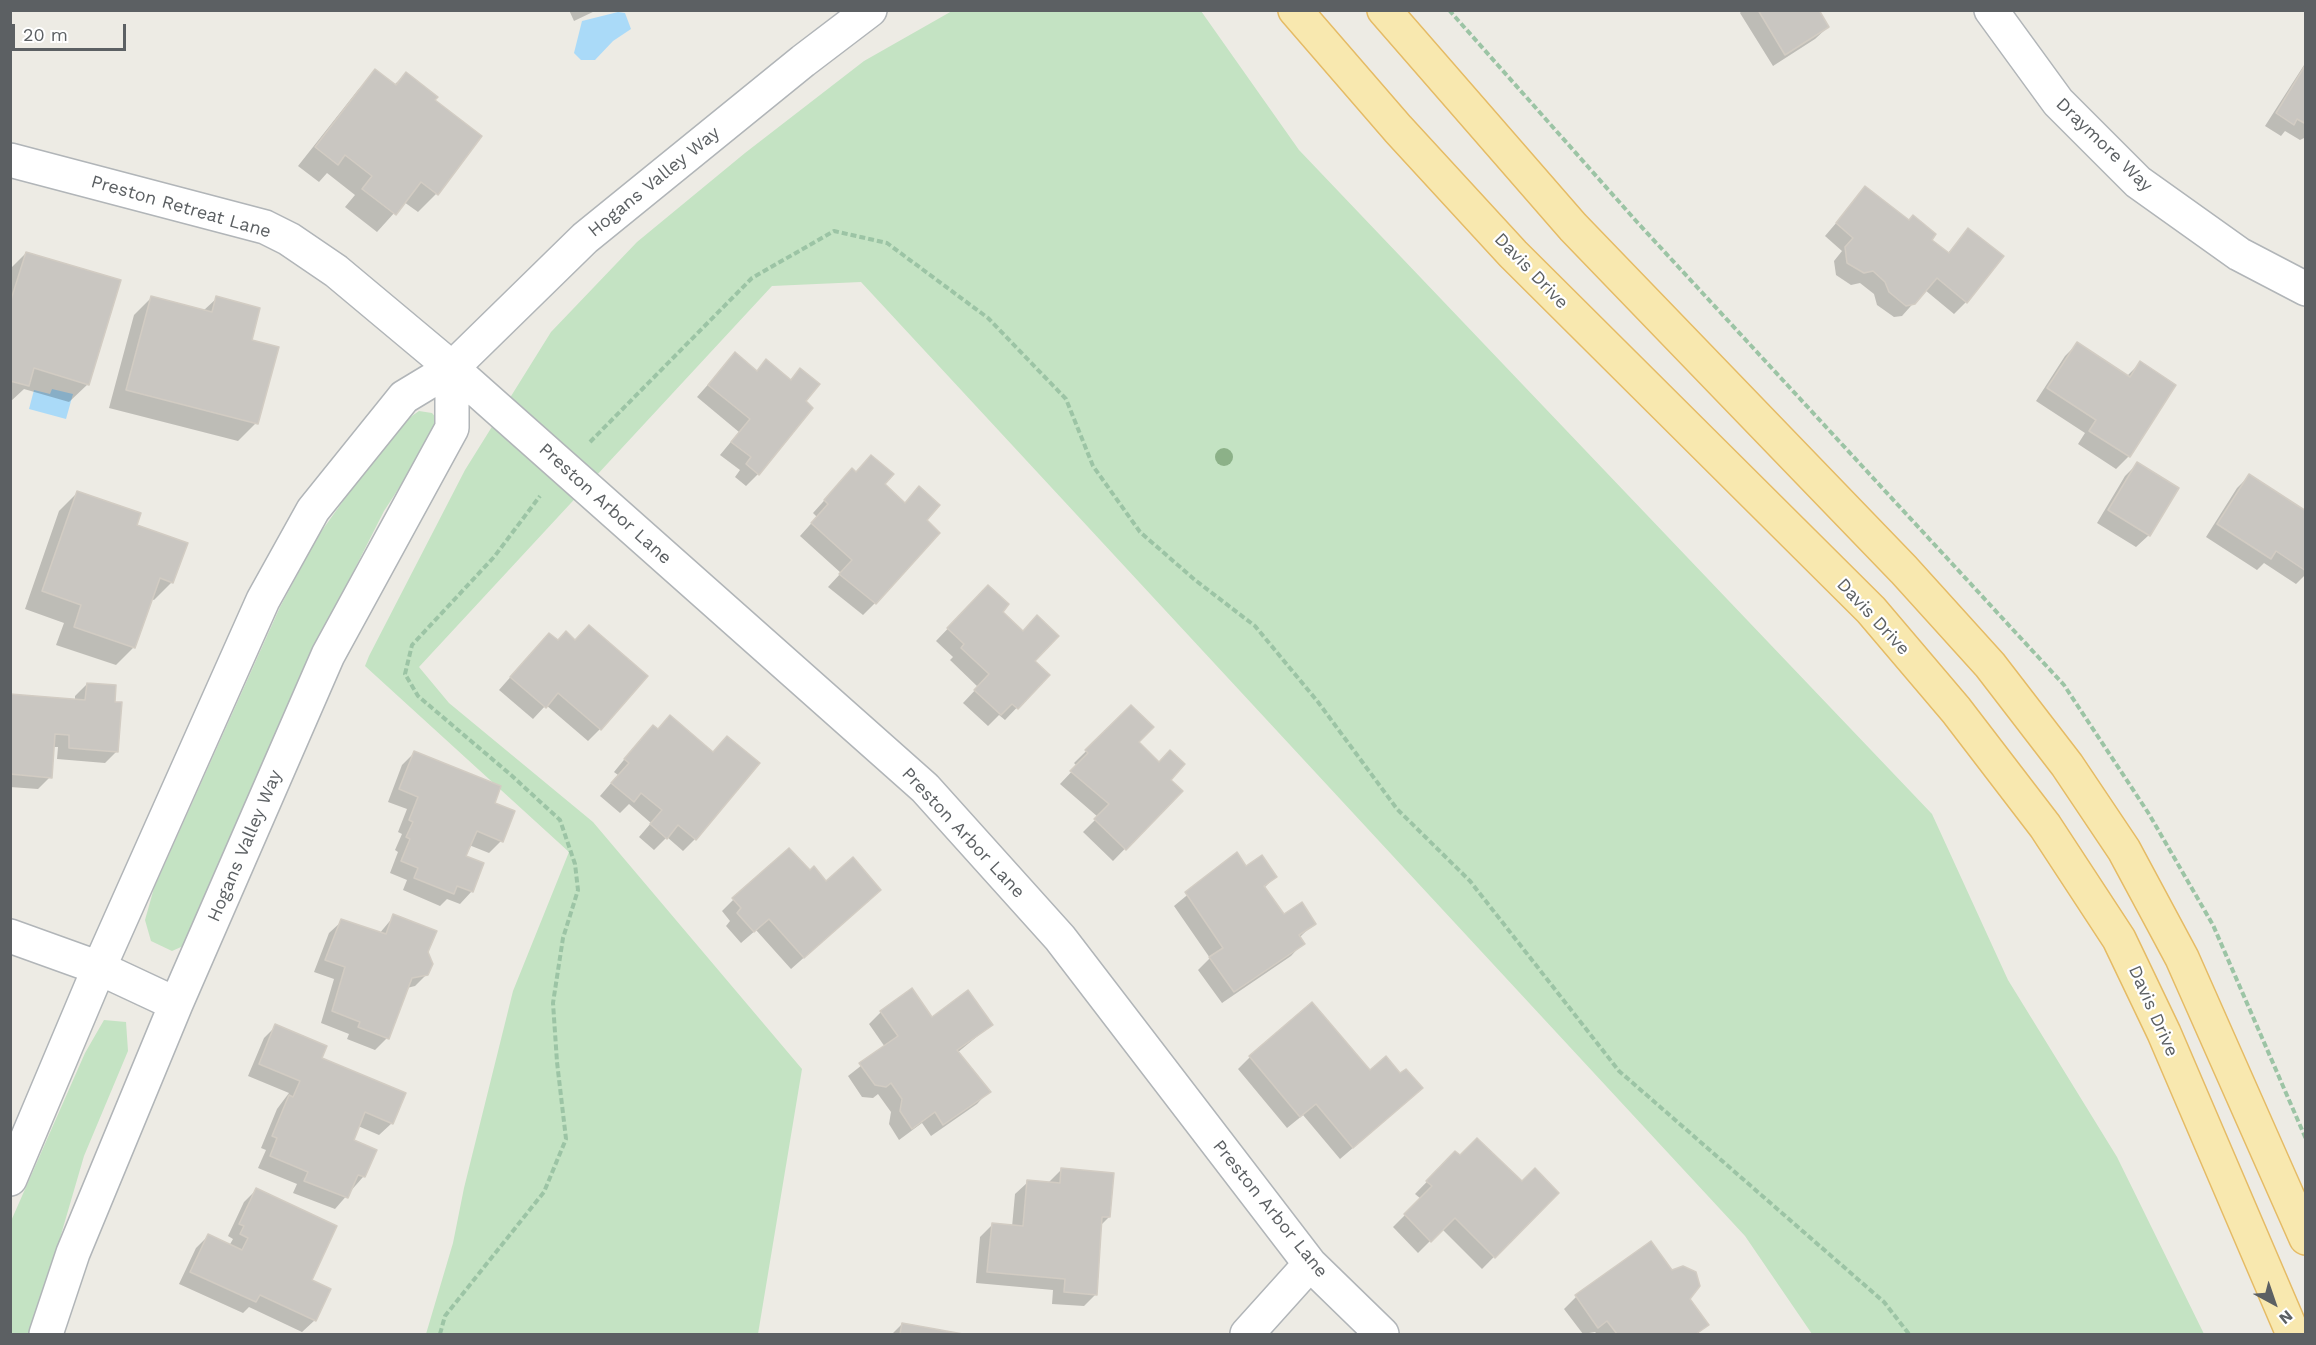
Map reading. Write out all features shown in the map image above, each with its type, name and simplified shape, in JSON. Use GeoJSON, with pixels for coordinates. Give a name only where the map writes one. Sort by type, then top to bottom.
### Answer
{"type":"FeatureCollection","features":[{"type":"Feature","properties":{"kind":"main road","name":"Davis Drive"},"geometry":{"type":"LineString","coordinates":[[1295,10],[1398,129],[1513,254],[1871,610],[1956,710],[2045,826],[2119,939],[2164,1033],[2293,1335]]}},
{"type":"Feature","properties":{"kind":"main road"},"geometry":{"type":"LineString","coordinates":[[1384,10],[1573,228],[1904,570],[1990,665],[2067,765],[2124,850],[2182,958],[2306,1238]]}},
{"type":"Feature","properties":{"kind":"street","name":"Hogans Valley Way"},"geometry":{"type":"LineString","coordinates":[[10,1179],[99,968],[263,600],[313,510],[404,398],[452,368],[585,238],[803,61],[870,10]]}},
{"type":"Feature","properties":{"kind":"street","name":"Draymore Way"},"geometry":{"type":"LineString","coordinates":[[1991,10],[2058,102],[2138,182],[2239,254],[2306,289]]}},
{"type":"Feature","properties":{"kind":"street","name":"Preston Retreat Lane"},"geometry":{"type":"LineString","coordinates":[[10,160],[265,227],[289,239],[336,271],[452,368]]}},
{"type":"Feature","properties":{"kind":"street","name":"Hogans Valley Way"},"geometry":{"type":"LineString","coordinates":[[46,1335],[73,1253],[176,1004],[328,655],[452,428],[452,368]]}},
{"type":"Feature","properties":{"kind":"street","name":"Preston Arbor Lane"},"geometry":{"type":"LineString","coordinates":[[452,368],[925,788],[1060,938],[1310,1264],[1382,1335]]}},
{"type":"Feature","properties":{"kind":"street"},"geometry":{"type":"LineString","coordinates":[[10,936],[99,968],[176,1004]]}},
{"type":"Feature","properties":{"kind":"street"},"geometry":{"type":"LineString","coordinates":[[1246,1335],[1310,1264]]}},
{"type":"Feature","properties":{"kind":"path"},"geometry":{"type":"LineString","coordinates":[[440,1335],[445,1316],[544,1192],[566,1139],[556,1062],[553,1003],[563,938],[578,890],[574,864],[560,820],[418,696],[405,674],[412,645],[494,557],[545,489],[752,278],[834,231],[887,243],[988,318],[1066,399],[1093,466],[1140,532],[1195,580],[1255,626],[1318,702],[1397,809],[1470,881],[1618,1071],[1884,1302],[1909,1335]]}},
{"type":"Feature","properties":{"kind":"green space"},"geometry":{"type":"Polygon","coordinates":[[[952,11],[1201,11],[1299,150],[1932,814],[2008,980],[2117,1157],[2204,1334],[1812,1334],[1745,1236],[861,282],[772,286],[419,667],[449,703],[593,822],[802,1069],[758,1334],[426,1334],[453,1243],[464,1188],[513,991],[569,852],[365,666],[465,470],[551,332],[637,242],[745,153],[864,61],[952,11]]]}},
{"type":"Feature","properties":{"kind":"green space"},"geometry":{"type":"Polygon","coordinates":[[[419,411],[432,413],[438,420],[431,439],[384,511],[342,594],[190,943],[172,951],[151,941],[145,920],[154,888],[280,607],[318,536],[396,427],[419,411]]]}},
{"type":"Feature","properties":{"kind":"green space"},"geometry":{"type":"Polygon","coordinates":[[[104,1020],[126,1022],[128,1051],[84,1156],[32,1334],[11,1334],[11,1221],[85,1053],[104,1020]]]}},
{"type":"Feature","properties":{"kind":"water"},"geometry":{"type":"Polygon","coordinates":[[[618,12],[625,13],[631,29],[613,41],[595,60],[581,60],[574,53],[582,21],[618,12]]]}},
{"type":"Feature","properties":{"kind":"water"},"geometry":{"type":"Polygon","coordinates":[[[52,389],[73,394],[66,419],[29,409],[34,390],[50,394],[52,389]]]}},
{"type":"Feature","properties":{"kind":"building"},"geometry":{"type":"Polygon","coordinates":[[[1758,10],[1819,10],[1829,27],[1785,55],[1758,10]]]}},
{"type":"Feature","properties":{"kind":"building"},"geometry":{"type":"Polygon","coordinates":[[[2306,64],[2306,124],[2297,119],[2294,125],[2276,113],[2306,64]]]}},
{"type":"Feature","properties":{"kind":"building"},"geometry":{"type":"Polygon","coordinates":[[[375,69],[396,85],[406,72],[438,97],[435,100],[482,136],[438,195],[421,182],[396,215],[362,189],[372,176],[345,155],[338,165],[315,147],[375,69]]]}},
{"type":"Feature","properties":{"kind":"building"},"geometry":{"type":"Polygon","coordinates":[[[1865,186],[1909,220],[1913,215],[1936,234],[1932,240],[1949,253],[1968,228],[2004,256],[1967,303],[1937,278],[1915,304],[1906,306],[1889,292],[1885,282],[1873,271],[1864,273],[1847,263],[1845,247],[1853,238],[1836,223],[1865,186]]]}},
{"type":"Feature","properties":{"kind":"building"},"geometry":{"type":"Polygon","coordinates":[[[26,252],[121,280],[89,385],[34,368],[29,386],[10,381],[10,303],[26,252]]]}},
{"type":"Feature","properties":{"kind":"building"},"geometry":{"type":"Polygon","coordinates":[[[151,296],[212,312],[216,296],[260,308],[252,340],[279,347],[258,424],[126,390],[151,296]]]}},
{"type":"Feature","properties":{"kind":"building"},"geometry":{"type":"Polygon","coordinates":[[[2077,342],[2130,377],[2140,361],[2176,385],[2130,457],[2089,431],[2096,420],[2047,388],[2077,342]]]}},
{"type":"Feature","properties":{"kind":"building"},"geometry":{"type":"Polygon","coordinates":[[[735,352],[757,371],[766,359],[791,380],[800,368],[820,384],[806,401],[813,408],[759,475],[746,464],[751,457],[731,442],[750,419],[708,385],[735,352]]]}},
{"type":"Feature","properties":{"kind":"building"},"geometry":{"type":"Polygon","coordinates":[[[871,455],[894,474],[885,484],[905,503],[919,486],[940,505],[927,520],[940,533],[876,604],[839,574],[852,560],[811,523],[828,504],[824,500],[852,468],[856,472],[871,455]]]}},
{"type":"Feature","properties":{"kind":"building"},"geometry":{"type":"Polygon","coordinates":[[[2137,462],[2179,488],[2150,536],[2108,510],[2137,462]]]}},
{"type":"Feature","properties":{"kind":"building"},"geometry":{"type":"Polygon","coordinates":[[[2249,474],[2306,511],[2306,571],[2276,551],[2271,559],[2217,524],[2249,474]]]}},
{"type":"Feature","properties":{"kind":"building"},"geometry":{"type":"Polygon","coordinates":[[[77,491],[141,513],[137,525],[188,543],[173,583],[160,578],[135,648],[74,627],[81,605],[42,591],[77,491]]]}},
{"type":"Feature","properties":{"kind":"building"},"geometry":{"type":"Polygon","coordinates":[[[988,585],[1009,604],[1003,612],[1023,631],[1037,615],[1059,636],[1035,661],[1050,675],[1018,709],[1012,704],[1001,715],[974,690],[989,674],[961,648],[964,644],[947,628],[988,585]]]}},
{"type":"Feature","properties":{"kind":"building"},"geometry":{"type":"Polygon","coordinates":[[[589,625],[648,676],[601,730],[558,693],[546,708],[510,677],[549,633],[558,640],[566,631],[575,640],[589,625]]]}},
{"type":"Feature","properties":{"kind":"building"},"geometry":{"type":"Polygon","coordinates":[[[87,683],[116,685],[115,702],[122,702],[118,752],[69,748],[69,735],[55,734],[52,778],[10,774],[10,694],[85,700],[87,683]]]}},
{"type":"Feature","properties":{"kind":"building"},"geometry":{"type":"Polygon","coordinates":[[[1131,705],[1154,727],[1139,742],[1159,762],[1170,750],[1185,764],[1171,780],[1183,791],[1126,850],[1094,819],[1109,804],[1070,771],[1088,753],[1085,750],[1131,705]]]}},
{"type":"Feature","properties":{"kind":"building"},"geometry":{"type":"Polygon","coordinates":[[[670,715],[713,752],[727,736],[760,763],[696,840],[678,825],[667,839],[650,824],[662,810],[641,793],[634,802],[611,783],[629,763],[624,759],[653,725],[658,729],[670,715]]]}},
{"type":"Feature","properties":{"kind":"building"},"geometry":{"type":"Polygon","coordinates":[[[414,751],[501,786],[495,803],[515,811],[503,842],[477,831],[466,856],[484,863],[473,892],[457,886],[454,894],[414,878],[418,868],[401,861],[410,839],[406,837],[413,822],[409,820],[418,797],[399,789],[414,751]]]}},
{"type":"Feature","properties":{"kind":"building"},"geometry":{"type":"Polygon","coordinates":[[[789,848],[810,870],[814,866],[826,881],[853,857],[881,890],[804,958],[769,919],[754,932],[737,913],[741,908],[732,898],[789,848]]]}},
{"type":"Feature","properties":{"kind":"building"},"geometry":{"type":"Polygon","coordinates":[[[1237,852],[1246,866],[1262,855],[1277,877],[1264,886],[1284,914],[1302,902],[1316,924],[1299,935],[1305,944],[1234,992],[1209,957],[1223,948],[1185,892],[1237,852]]]}},
{"type":"Feature","properties":{"kind":"building"},"geometry":{"type":"Polygon","coordinates":[[[393,914],[437,931],[428,952],[433,964],[428,975],[412,978],[389,1039],[358,1027],[360,1022],[332,1011],[345,967],[325,960],[341,919],[386,934],[393,914]]]}},
{"type":"Feature","properties":{"kind":"building"},"geometry":{"type":"Polygon","coordinates":[[[912,988],[932,1017],[968,990],[993,1025],[957,1050],[991,1092],[943,1125],[935,1112],[912,1129],[900,1111],[902,1099],[891,1083],[886,1087],[875,1085],[859,1063],[898,1036],[880,1011],[912,988]]]}},
{"type":"Feature","properties":{"kind":"building"},"geometry":{"type":"Polygon","coordinates":[[[1312,1002],[1370,1070],[1386,1056],[1400,1073],[1406,1069],[1423,1088],[1353,1148],[1316,1104],[1300,1117],[1249,1056],[1312,1002]]]}},
{"type":"Feature","properties":{"kind":"building"},"geometry":{"type":"Polygon","coordinates":[[[275,1024],[327,1046],[322,1058],[406,1093],[393,1124],[365,1112],[354,1140],[377,1150],[365,1177],[358,1175],[348,1198],[304,1181],[308,1172],[270,1156],[277,1138],[272,1136],[289,1095],[293,1097],[300,1081],[259,1064],[275,1024]]]}},
{"type":"Feature","properties":{"kind":"building"},"geometry":{"type":"Polygon","coordinates":[[[1477,1138],[1522,1181],[1535,1168],[1559,1193],[1495,1258],[1455,1218],[1431,1242],[1404,1214],[1432,1186],[1426,1181],[1455,1151],[1460,1155],[1477,1138]]]}},
{"type":"Feature","properties":{"kind":"building"},"geometry":{"type":"Polygon","coordinates":[[[1061,1168],[1114,1173],[1110,1217],[1102,1217],[1097,1295],[1064,1292],[1065,1279],[987,1272],[992,1223],[1023,1226],[1027,1180],[1060,1183],[1061,1168]]]}},
{"type":"Feature","properties":{"kind":"building"},"geometry":{"type":"Polygon","coordinates":[[[256,1188],[337,1226],[312,1280],[331,1289],[316,1321],[260,1295],[256,1302],[190,1272],[208,1234],[242,1250],[248,1238],[240,1234],[244,1226],[239,1224],[256,1188]]]}},
{"type":"Feature","properties":{"kind":"building"},"geometry":{"type":"Polygon","coordinates":[[[1651,1241],[1672,1270],[1683,1266],[1696,1272],[1700,1286],[1690,1299],[1709,1325],[1696,1334],[1617,1334],[1607,1321],[1598,1328],[1575,1295],[1651,1241]]]}},
{"type":"Feature","properties":{"kind":"building"},"geometry":{"type":"Polygon","coordinates":[[[902,1323],[963,1334],[900,1334],[902,1323]]]}}]}
